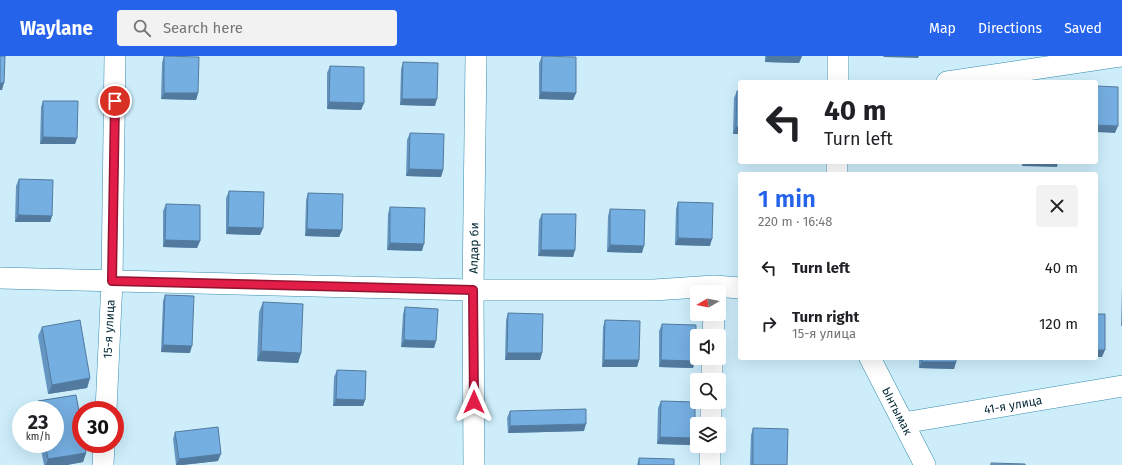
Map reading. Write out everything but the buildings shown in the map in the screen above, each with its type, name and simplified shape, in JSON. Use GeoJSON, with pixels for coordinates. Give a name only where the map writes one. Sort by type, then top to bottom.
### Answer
{"type":"FeatureCollection","features":[{"type":"Feature","properties":{"kind":"street","name":"15-я улица"},"geometry":{"type":"LineString","coordinates":[[106,401],[112,281],[115,56]]}},
{"type":"Feature","properties":{"kind":"street","name":"Алдар би"},"geometry":{"type":"LineString","coordinates":[[474,465],[473,290],[476,56]]}},
{"type":"Feature","properties":{"kind":"street"},"geometry":{"type":"LineString","coordinates":[[838,56],[838,80]]}},
{"type":"Feature","properties":{"kind":"street"},"geometry":{"type":"LineString","coordinates":[[960,80],[1120,56]]}},
{"type":"Feature","properties":{"kind":"street"},"geometry":{"type":"LineString","coordinates":[[0,278],[473,290],[690,289]]}},
{"type":"Feature","properties":{"kind":"street"},"geometry":{"type":"LineString","coordinates":[[726,289],[738,288]]}},
{"type":"Feature","properties":{"kind":"street","name":"Ынтымак"},"geometry":{"type":"LineString","coordinates":[[871,360],[925,465]]}},
{"type":"Feature","properties":{"kind":"street","name":"41-я улица"},"geometry":{"type":"LineString","coordinates":[[903,423],[1122,386]]}},
{"type":"Feature","properties":{"kind":"street"},"geometry":{"type":"LineString","coordinates":[[103,465],[104,453]]}},
{"type":"Feature","properties":{"kind":"street"},"geometry":{"type":"LineString","coordinates":[[710,453],[710,465]]}},
{"type":"Feature","properties":{"kind":"route"},"geometry":{"type":"LineString","coordinates":[[115,101],[112,281],[473,290],[474,402]]}}]}
